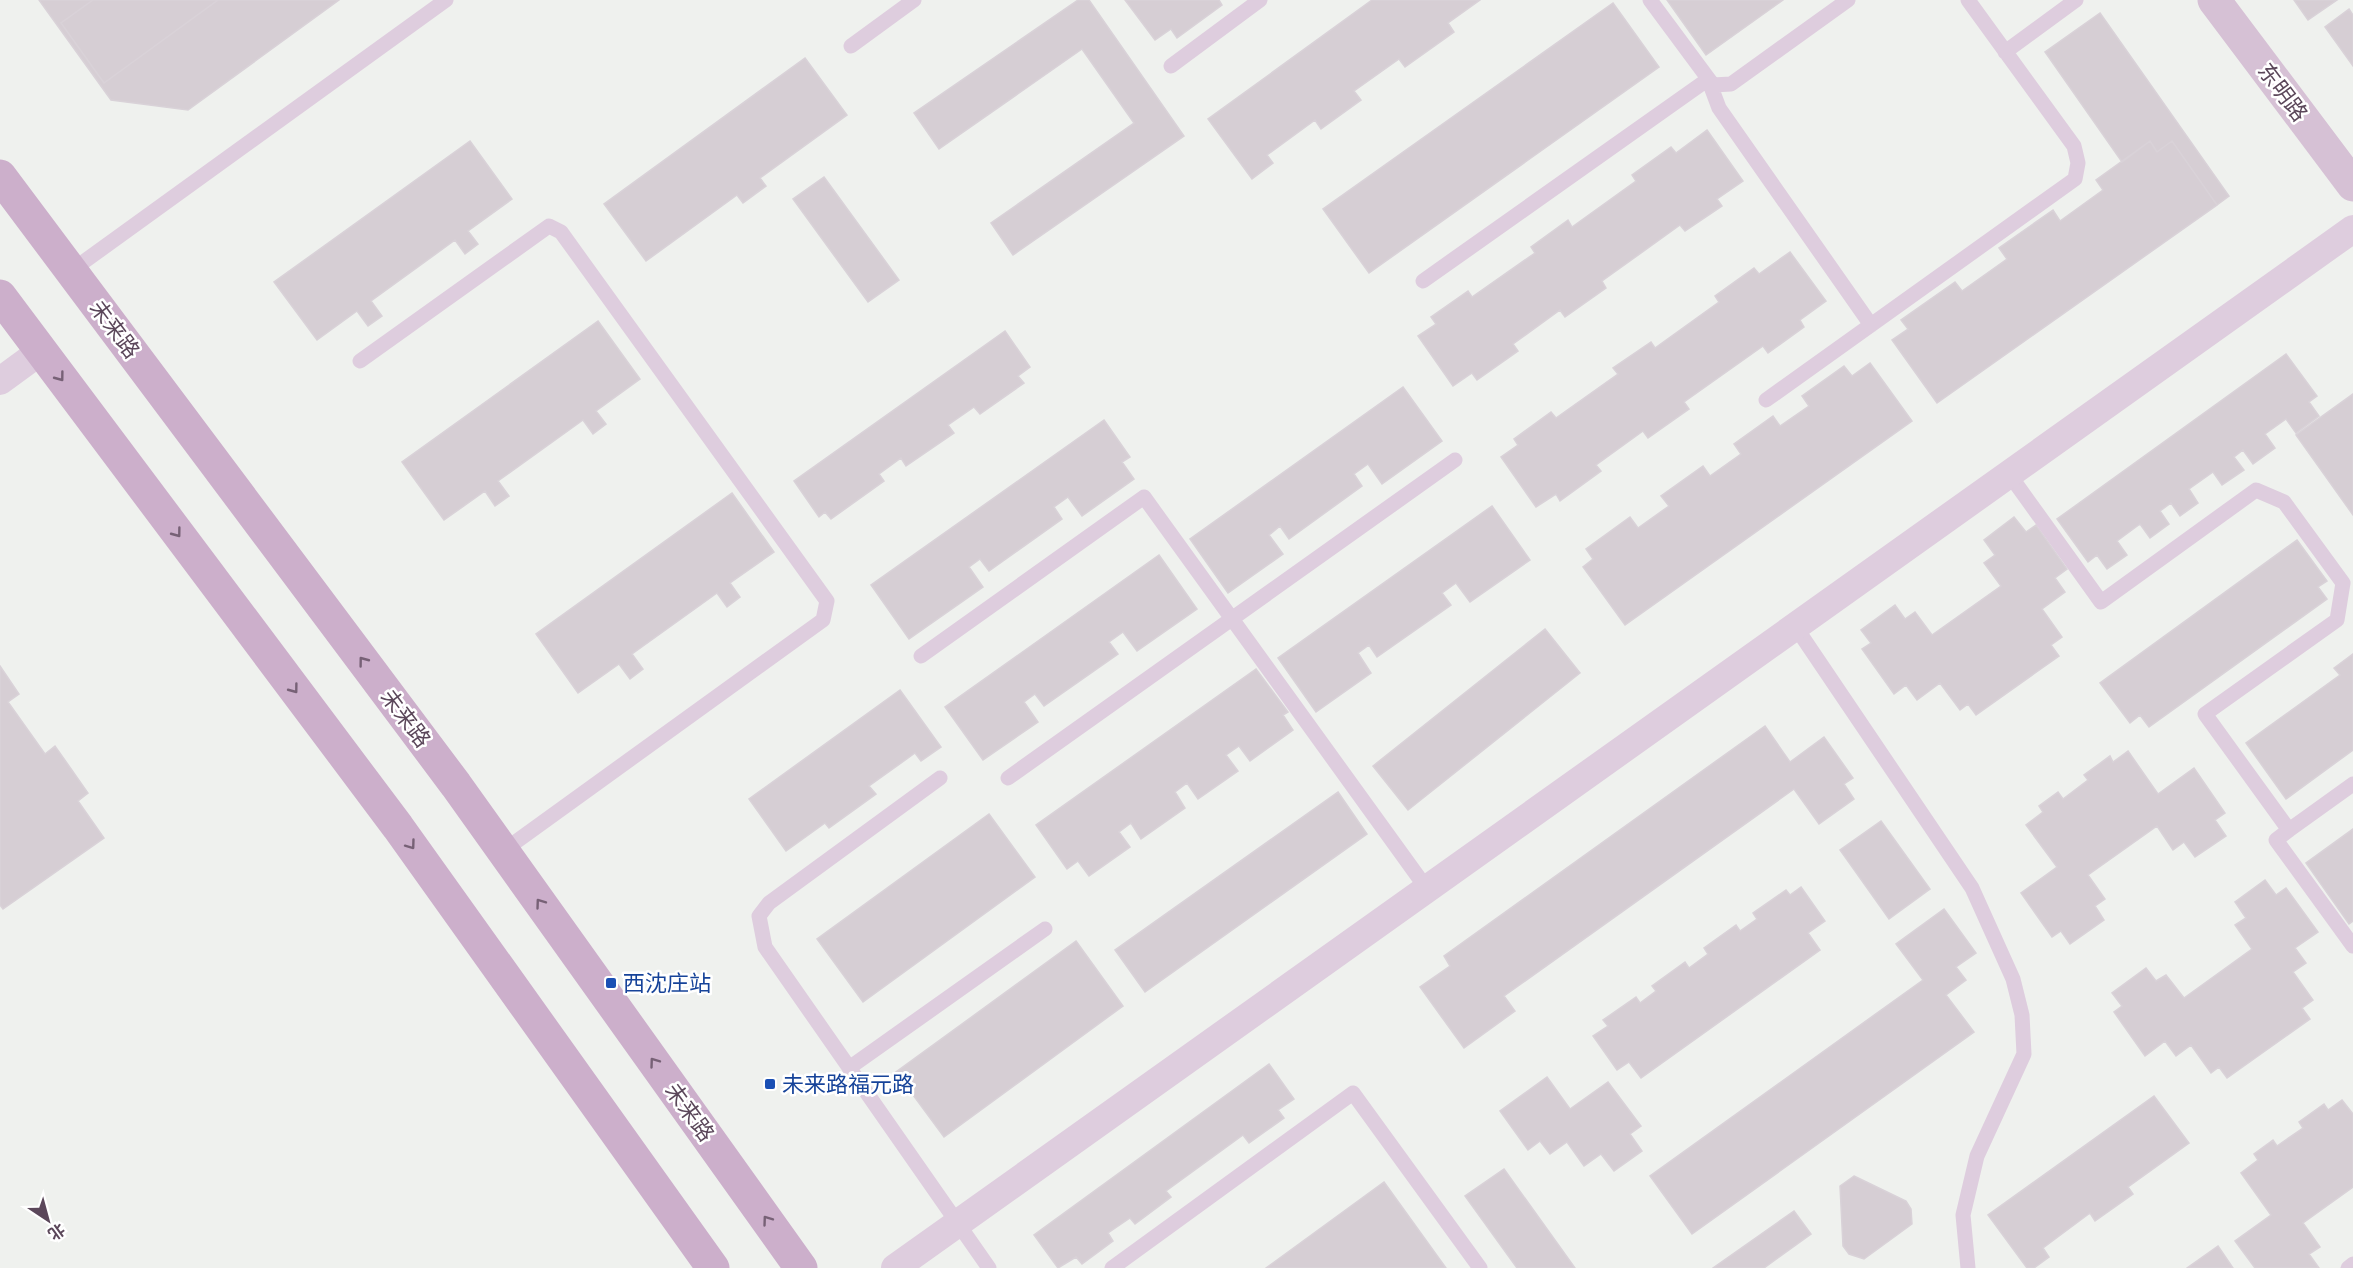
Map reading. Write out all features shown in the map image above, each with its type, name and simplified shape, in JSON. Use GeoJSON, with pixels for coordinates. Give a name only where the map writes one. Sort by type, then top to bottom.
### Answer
{"type":"FeatureCollection","features":[{"type":"Feature","properties":{"kind":"main road","name":"未来路"},"geometry":{"type":"LineString","coordinates":[[0,176],[503,851],[801,1268]]}},
{"type":"Feature","properties":{"kind":"main road"},"geometry":{"type":"LineString","coordinates":[[0,296],[398,828],[713,1268]]}},
{"type":"Feature","properties":{"kind":"street","name":"东明路"},"geometry":{"type":"LineString","coordinates":[[2214,0],[2353,184]]}},
{"type":"Feature","properties":{"kind":"street"},"geometry":{"type":"LineString","coordinates":[[895,1268],[2353,229]]}},
{"type":"Feature","properties":{"kind":"street"},"geometry":{"type":"LineString","coordinates":[[0,381],[41,351]]}},
{"type":"Feature","properties":{"kind":"lane"},"geometry":{"type":"LineString","coordinates":[[71,271],[446,0]]}},
{"type":"Feature","properties":{"kind":"lane"},"geometry":{"type":"LineString","coordinates":[[851,46],[914,0]]}},
{"type":"Feature","properties":{"kind":"lane"},"geometry":{"type":"LineString","coordinates":[[1171,66],[1260,0]]}},
{"type":"Feature","properties":{"kind":"lane"},"geometry":{"type":"LineString","coordinates":[[1650,0],[1708,82],[1719,108],[1871,325]]}},
{"type":"Feature","properties":{"kind":"lane"},"geometry":{"type":"LineString","coordinates":[[1423,281],[1708,82],[1731,84],[1848,0]]}},
{"type":"Feature","properties":{"kind":"lane"},"geometry":{"type":"LineString","coordinates":[[1766,400],[2075,179],[2078,163],[2074,146],[1968,0]]}},
{"type":"Feature","properties":{"kind":"lane"},"geometry":{"type":"LineString","coordinates":[[2005,52],[2076,0]]}},
{"type":"Feature","properties":{"kind":"lane"},"geometry":{"type":"LineString","coordinates":[[360,361],[549,226],[561,232],[827,601],[823,620],[503,851]]}},
{"type":"Feature","properties":{"kind":"lane"},"geometry":{"type":"LineString","coordinates":[[1008,778],[1455,460]]}},
{"type":"Feature","properties":{"kind":"lane"},"geometry":{"type":"LineString","coordinates":[[2009,474],[2101,602],[2256,490],[2284,502],[2343,583],[2337,620],[2205,714],[2289,830]]}},
{"type":"Feature","properties":{"kind":"lane"},"geometry":{"type":"LineString","coordinates":[[921,656],[1144,497],[1427,889]]}},
{"type":"Feature","properties":{"kind":"lane"},"geometry":{"type":"LineString","coordinates":[[1796,626],[1972,888],[2013,979],[2022,1015],[2024,1054],[1977,1156],[1963,1215],[1968,1268]]}},
{"type":"Feature","properties":{"kind":"lane"},"geometry":{"type":"LineString","coordinates":[[940,778],[769,903],[759,916],[765,947],[989,1268]]}},
{"type":"Feature","properties":{"kind":"lane"},"geometry":{"type":"LineString","coordinates":[[2353,784],[2276,840],[2353,946]]}},
{"type":"Feature","properties":{"kind":"lane"},"geometry":{"type":"LineString","coordinates":[[849,1068],[1045,929]]}},
{"type":"Feature","properties":{"kind":"lane"},"geometry":{"type":"LineString","coordinates":[[1112,1268],[1353,1093],[1480,1268]]}},
{"type":"Feature","properties":{"kind":"lane"},"geometry":{"type":"LineString","coordinates":[[2348,1268],[2353,1264]]}},
{"type":"Feature","properties":{"kind":"building"},"geometry":{"type":"Polygon","coordinates":[[[39,0],[339,0],[188,110],[111,100],[39,0]]]}},
{"type":"Feature","properties":{"kind":"building"},"geometry":{"type":"Polygon","coordinates":[[[93,0],[218,0],[104,83],[61,23],[93,0]]]}},
{"type":"Feature","properties":{"kind":"building"},"geometry":{"type":"Polygon","coordinates":[[[1078,0],[1089,0],[1184,136],[1013,255],[991,223],[1134,123],[1082,49],[939,149],[914,113],[1078,0]]]}},
{"type":"Feature","properties":{"kind":"building"},"geometry":{"type":"Polygon","coordinates":[[[1125,0],[1219,0],[1222,5],[1177,38],[1171,29],[1155,40],[1125,0]]]}},
{"type":"Feature","properties":{"kind":"building"},"geometry":{"type":"Polygon","coordinates":[[[1372,0],[1480,0],[1448,23],[1454,32],[1405,67],[1399,59],[1354,91],[1361,100],[1321,129],[1315,120],[1267,155],[1273,163],[1252,179],[1208,119],[1372,0]]]}},
{"type":"Feature","properties":{"kind":"building"},"geometry":{"type":"Polygon","coordinates":[[[1667,0],[1783,0],[1706,55],[1667,0]]]}},
{"type":"Feature","properties":{"kind":"building"},"geometry":{"type":"Polygon","coordinates":[[[2294,0],[2337,0],[2308,20],[2294,0]]]}},
{"type":"Feature","properties":{"kind":"building"},"geometry":{"type":"Polygon","coordinates":[[[1613,3],[1659,67],[1369,273],[1323,209],[1613,3]]]}},
{"type":"Feature","properties":{"kind":"building"},"geometry":{"type":"Polygon","coordinates":[[[2349,9],[2353,15],[2353,66],[2325,27],[2349,9]]]}},
{"type":"Feature","properties":{"kind":"building"},"geometry":{"type":"Polygon","coordinates":[[[2100,13],[2229,196],[2217,205],[2172,141],[2157,152],[2150,141],[2122,162],[2045,52],[2100,13]]]}},
{"type":"Feature","properties":{"kind":"building"},"geometry":{"type":"Polygon","coordinates":[[[805,58],[847,115],[760,178],[766,186],[743,203],[737,195],[646,261],[604,204],[805,58]]]}},
{"type":"Feature","properties":{"kind":"building"},"geometry":{"type":"Polygon","coordinates":[[[1707,130],[1743,181],[1717,199],[1722,206],[1685,231],[1680,225],[1602,281],[1606,288],[1565,317],[1560,310],[1513,344],[1518,351],[1477,380],[1472,373],[1453,386],[1418,336],[1436,324],[1431,317],[1468,291],[1472,297],[1535,253],[1531,247],[1568,220],[1572,227],[1636,181],[1632,175],[1671,147],[1676,153],[1707,130]]]}},
{"type":"Feature","properties":{"kind":"building"},"geometry":{"type":"Polygon","coordinates":[[[470,141],[512,199],[468,231],[478,244],[465,254],[455,240],[371,301],[382,316],[368,326],[357,311],[317,340],[274,282],[470,141]]]}},
{"type":"Feature","properties":{"kind":"building"},"geometry":{"type":"Polygon","coordinates":[[[2150,141],[2157,152],[2172,141],[2217,205],[1937,403],[1892,340],[1908,329],[1901,320],[1955,282],[1962,291],[2007,259],[1999,248],[2053,210],[2060,221],[2103,190],[2096,180],[2150,141]]]}},
{"type":"Feature","properties":{"kind":"building"},"geometry":{"type":"Polygon","coordinates":[[[824,177],[899,280],[868,302],[793,199],[824,177]]]}},
{"type":"Feature","properties":{"kind":"building"},"geometry":{"type":"Polygon","coordinates":[[[1790,252],[1826,301],[1800,320],[1804,327],[1768,353],[1763,346],[1684,402],[1689,409],[1648,438],[1643,431],[1596,465],[1601,471],[1560,501],[1556,494],[1536,507],[1501,457],[1518,445],[1514,439],[1551,412],[1556,418],[1618,374],[1613,368],[1651,342],[1655,348],[1719,302],[1715,296],[1754,268],[1759,274],[1790,252]]]}},
{"type":"Feature","properties":{"kind":"building"},"geometry":{"type":"Polygon","coordinates":[[[598,321],[640,379],[596,411],[606,424],[593,434],[583,420],[498,481],[509,496],[495,506],[485,491],[444,520],[402,462],[598,321]]]}},
{"type":"Feature","properties":{"kind":"building"},"geometry":{"type":"Polygon","coordinates":[[[1005,331],[1030,367],[1018,376],[1024,383],[980,414],[974,407],[948,425],[954,433],[906,466],[901,458],[879,474],[884,481],[831,519],[825,512],[819,517],[794,481],[1005,331]]]}},
{"type":"Feature","properties":{"kind":"building"},"geometry":{"type":"Polygon","coordinates":[[[2286,354],[2317,396],[2309,402],[2319,416],[2296,433],[2286,419],[2265,434],[2275,448],[2253,464],[2243,450],[2234,457],[2244,470],[2222,485],[2213,472],[2189,489],[2198,503],[2180,516],[2171,503],[2160,511],[2169,524],[2150,538],[2140,524],[2117,541],[2127,555],[2107,569],[2097,555],[2088,562],[2057,519],[2286,354]]]}},
{"type":"Feature","properties":{"kind":"building"},"geometry":{"type":"Polygon","coordinates":[[[1870,363],[1912,421],[1625,625],[1583,567],[1593,559],[1586,549],[1630,517],[1638,528],[1669,506],[1661,496],[1703,466],[1710,476],[1741,454],[1734,444],[1773,416],[1780,426],[1809,406],[1802,396],[1844,366],[1852,376],[1870,363]]]}},
{"type":"Feature","properties":{"kind":"building"},"geometry":{"type":"Polygon","coordinates":[[[1403,387],[1442,441],[1382,484],[1368,464],[1354,474],[1362,486],[1289,539],[1280,526],[1269,535],[1283,554],[1228,593],[1190,539],[1403,387]]]}},
{"type":"Feature","properties":{"kind":"building"},"geometry":{"type":"Polygon","coordinates":[[[2353,394],[2353,515],[2296,435],[2353,394]]]}},
{"type":"Feature","properties":{"kind":"building"},"geometry":{"type":"Polygon","coordinates":[[[1104,420],[1130,457],[1122,462],[1134,479],[1082,516],[1068,497],[1054,507],[1062,519],[989,571],[980,559],[969,567],[983,587],[909,639],[871,585],[1104,420]]]}},
{"type":"Feature","properties":{"kind":"building"},"geometry":{"type":"Polygon","coordinates":[[[732,493],[774,552],[730,583],[740,597],[727,607],[717,593],[632,654],[643,669],[630,679],[619,664],[578,693],[536,634],[732,493]]]}},
{"type":"Feature","properties":{"kind":"building"},"geometry":{"type":"Polygon","coordinates":[[[1492,506],[1530,560],[1470,602],[1456,583],[1442,593],[1451,605],[1377,657],[1369,645],[1358,653],[1371,673],[1316,712],[1278,658],[1492,506]]]}},
{"type":"Feature","properties":{"kind":"building"},"geometry":{"type":"Polygon","coordinates":[[[2014,517],[2026,532],[2036,525],[2067,569],[2055,578],[2065,592],[2042,609],[2062,637],[2051,645],[2059,656],[1976,715],[1968,704],[1960,710],[1940,683],[1917,700],[1906,685],[1894,694],[1862,649],[1871,643],[1861,630],[1895,605],[1905,619],[1915,612],[1932,635],[2001,586],[1984,563],[1995,555],[1984,540],[2014,517]]]}},
{"type":"Feature","properties":{"kind":"building"},"geometry":{"type":"Polygon","coordinates":[[[2297,540],[2327,581],[2318,587],[2327,599],[2149,727],[2140,715],[2130,723],[2100,683],[2297,540]]]}},
{"type":"Feature","properties":{"kind":"building"},"geometry":{"type":"Polygon","coordinates":[[[1159,555],[1197,609],[1137,651],[1123,632],[1109,642],[1118,654],[1044,706],[1035,694],[1024,702],[1038,722],[983,760],[945,707],[1159,555]]]}},
{"type":"Feature","properties":{"kind":"building"},"geometry":{"type":"Polygon","coordinates":[[[1545,629],[1580,673],[1408,810],[1373,766],[1545,629]]]}},
{"type":"Feature","properties":{"kind":"building"},"geometry":{"type":"Polygon","coordinates":[[[2353,654],[2353,750],[2286,799],[2246,743],[2340,675],[2334,668],[2353,654]]]}},
{"type":"Feature","properties":{"kind":"building"},"geometry":{"type":"Polygon","coordinates":[[[0,666],[19,694],[8,702],[45,754],[55,746],[88,793],[78,801],[104,838],[3,909],[0,905],[0,666]]]}},
{"type":"Feature","properties":{"kind":"building"},"geometry":{"type":"Polygon","coordinates":[[[1256,669],[1288,712],[1283,715],[1293,730],[1250,761],[1239,746],[1226,755],[1238,771],[1198,799],[1187,783],[1175,792],[1185,808],[1141,839],[1131,823],[1119,832],[1130,847],[1089,876],[1078,861],[1067,869],[1036,825],[1256,669]]]}},
{"type":"Feature","properties":{"kind":"building"},"geometry":{"type":"Polygon","coordinates":[[[900,690],[941,747],[921,761],[915,753],[869,786],[876,794],[829,828],[825,823],[786,851],[749,799],[900,690]]]}},
{"type":"Feature","properties":{"kind":"building"},"geometry":{"type":"Polygon","coordinates":[[[1765,726],[1790,762],[1824,737],[1853,778],[1844,784],[1854,799],[1819,824],[1794,789],[1504,996],[1515,1011],[1464,1048],[1420,987],[1450,966],[1444,956],[1765,726]]]}},
{"type":"Feature","properties":{"kind":"building"},"geometry":{"type":"Polygon","coordinates":[[[2128,751],[2158,794],[2194,768],[2225,813],[2215,820],[2226,836],[2195,857],[2184,842],[2173,850],[2157,826],[2088,875],[2105,899],[2095,906],[2104,920],[2070,944],[2061,931],[2052,937],[2021,893],[2057,867],[2026,825],[2043,812],[2039,806],[2058,792],[2063,799],[2088,780],[2084,775],[2110,756],[2113,762],[2128,751]]]}},
{"type":"Feature","properties":{"kind":"building"},"geometry":{"type":"Polygon","coordinates":[[[1338,792],[1367,834],[1145,992],[1115,950],[1338,792]]]}},
{"type":"Feature","properties":{"kind":"building"},"geometry":{"type":"Polygon","coordinates":[[[989,814],[1035,877],[863,1002],[817,939],[989,814]]]}},
{"type":"Feature","properties":{"kind":"building"},"geometry":{"type":"Polygon","coordinates":[[[1881,821],[1930,889],[1889,919],[1840,850],[1881,821]]]}},
{"type":"Feature","properties":{"kind":"building"},"geometry":{"type":"Polygon","coordinates":[[[2353,829],[2353,921],[2349,924],[2306,863],[2353,829]]]}},
{"type":"Feature","properties":{"kind":"building"},"geometry":{"type":"Polygon","coordinates":[[[2265,880],[2276,895],[2286,888],[2318,932],[2295,948],[2306,963],[2293,972],[2313,1000],[2302,1008],[2310,1019],[2227,1078],[2219,1067],[2211,1073],[2191,1045],[2176,1056],[2165,1041],[2145,1056],[2114,1012],[2122,1006],[2112,993],[2146,968],[2156,981],[2166,975],[2184,998],[2252,949],[2235,925],[2246,918],[2235,902],[2265,880]]]}},
{"type":"Feature","properties":{"kind":"building"},"geometry":{"type":"Polygon","coordinates":[[[1801,887],[1825,921],[1808,933],[1820,950],[1641,1078],[1629,1062],[1617,1070],[1593,1036],[1608,1026],[1603,1020],[1636,997],[1640,1003],[1656,991],[1652,986],[1685,962],[1689,968],[1708,954],[1704,948],[1736,925],[1740,931],[1757,919],[1753,913],[1786,890],[1790,895],[1801,887]]]}},
{"type":"Feature","properties":{"kind":"building"},"geometry":{"type":"Polygon","coordinates":[[[1944,909],[1976,953],[1956,967],[1966,980],[1946,995],[1974,1032],[1692,1234],[1650,1176],[1923,980],[1896,944],[1944,909]]]}},
{"type":"Feature","properties":{"kind":"building"},"geometry":{"type":"Polygon","coordinates":[[[1076,941],[1123,1006],[944,1137],[896,1072],[1076,941]]]}},
{"type":"Feature","properties":{"kind":"building"},"geometry":{"type":"Polygon","coordinates":[[[1269,1064],[1294,1099],[1278,1110],[1284,1118],[1249,1143],[1243,1135],[1166,1191],[1171,1197],[1135,1224],[1130,1218],[1108,1233],[1113,1241],[1082,1264],[1076,1257],[1058,1268],[1034,1235],[1269,1064]]]}},
{"type":"Feature","properties":{"kind":"building"},"geometry":{"type":"Polygon","coordinates":[[[1547,1077],[1570,1109],[1608,1082],[1641,1126],[1630,1134],[1642,1151],[1614,1171],[1601,1154],[1584,1166],[1567,1142],[1550,1154],[1540,1141],[1528,1150],[1500,1111],[1547,1077]]]}},
{"type":"Feature","properties":{"kind":"building"},"geometry":{"type":"Polygon","coordinates":[[[2154,1096],[2189,1143],[2128,1187],[2133,1194],[2095,1221],[2090,1213],[2043,1248],[2049,1257],[2034,1268],[2027,1268],[1988,1215],[2154,1096]]]}},
{"type":"Feature","properties":{"kind":"building"},"geometry":{"type":"Polygon","coordinates":[[[2342,1100],[2353,1114],[2353,1187],[2303,1223],[2320,1247],[2309,1254],[2319,1268],[2255,1268],[2235,1241],[2271,1215],[2241,1173],[2258,1160],[2254,1154],[2273,1140],[2277,1146],[2303,1128],[2299,1122],[2324,1104],[2328,1110],[2342,1100]]]}},
{"type":"Feature","properties":{"kind":"building"},"geometry":{"type":"Polygon","coordinates":[[[1504,1169],[1575,1268],[1517,1268],[1465,1196],[1504,1169]]]}},
{"type":"Feature","properties":{"kind":"building"},"geometry":{"type":"Polygon","coordinates":[[[1854,1176],[1906,1201],[1911,1209],[1912,1224],[1864,1259],[1849,1254],[1843,1246],[1840,1186],[1854,1176]]]}},
{"type":"Feature","properties":{"kind":"building"},"geometry":{"type":"Polygon","coordinates":[[[1384,1182],[1446,1268],[1266,1268],[1384,1182]]]}},
{"type":"Feature","properties":{"kind":"building"},"geometry":{"type":"Polygon","coordinates":[[[1794,1211],[1811,1234],[1764,1268],[1713,1268],[1794,1211]]]}},
{"type":"Feature","properties":{"kind":"building"},"geometry":{"type":"Polygon","coordinates":[[[2218,1246],[2233,1268],[2187,1268],[2218,1246]]]}},
{"type":"Feature","properties":{"kind":"place","name":"西沈庄站"},"geometry":{"type":"Point","coordinates":[611,983]}},
{"type":"Feature","properties":{"kind":"place","name":"未来路福元路"},"geometry":{"type":"Point","coordinates":[770,1084]}}]}
